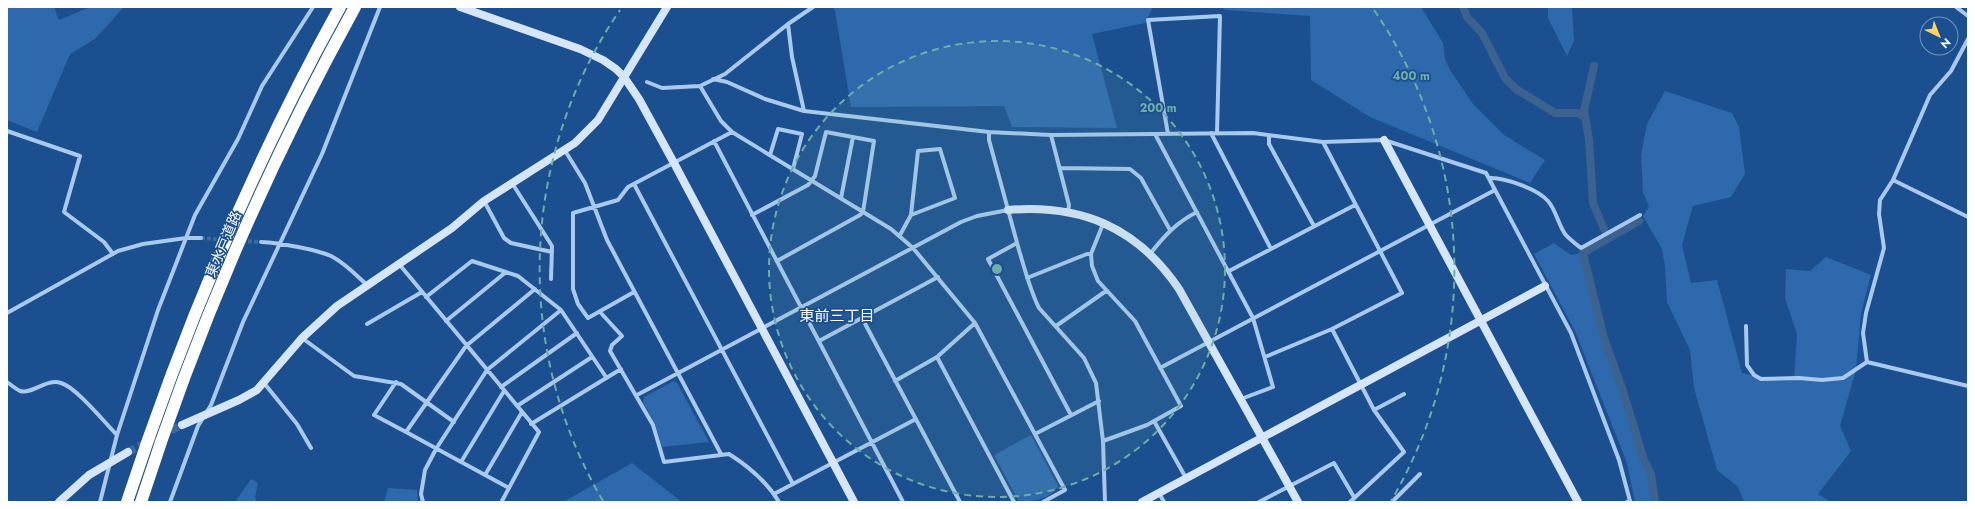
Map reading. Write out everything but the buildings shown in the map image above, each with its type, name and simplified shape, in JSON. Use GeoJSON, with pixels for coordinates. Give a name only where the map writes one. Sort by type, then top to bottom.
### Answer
{"type":"FeatureCollection","features":[{"type":"Feature","properties":{"kind":"highway","name":"東水戸道路"},"geometry":{"type":"LineString","coordinates":[[127,502],[170,379],[225,242],[293,96],[340,7]]}},
{"type":"Feature","properties":{"kind":"highway","name":"東水戸道路"},"geometry":{"type":"LineString","coordinates":[[141,502],[179,391],[237,246],[275,162],[355,7]]}},
{"type":"Feature","properties":{"kind":"street"},"geometry":{"type":"LineString","coordinates":[[100,502],[117,435],[158,310],[195,215],[238,139],[262,86],[313,7]]}},
{"type":"Feature","properties":{"kind":"street"},"geometry":{"type":"LineString","coordinates":[[170,502],[198,426],[205,415],[243,322],[322,154],[380,7]]}},
{"type":"Feature","properties":{"kind":"street"},"geometry":{"type":"LineString","coordinates":[[460,7],[580,49],[602,60],[616,69],[624,77],[639,99],[674,163],[854,502]]}},
{"type":"Feature","properties":{"kind":"street"},"geometry":{"type":"LineString","coordinates":[[182,425],[250,395],[264,382],[302,338],[337,306],[452,228],[484,201],[580,139],[598,120],[667,7]]}},
{"type":"Feature","properties":{"kind":"street"},"geometry":{"type":"LineString","coordinates":[[647,82],[662,88],[700,86],[725,74],[788,24],[813,7]]}},
{"type":"Feature","properties":{"kind":"street"},"geometry":{"type":"LineString","coordinates":[[1956,7],[1968,16]]}},
{"type":"Feature","properties":{"kind":"street"},"geometry":{"type":"LineString","coordinates":[[1168,134],[1148,20],[1220,16],[1216,133]]}},
{"type":"Feature","properties":{"kind":"street"},"geometry":{"type":"LineString","coordinates":[[788,24],[792,57],[804,111]]}},
{"type":"Feature","properties":{"kind":"street"},"geometry":{"type":"LineString","coordinates":[[1867,362],[1863,344],[1866,313],[1884,248],[1879,207],[1883,195],[1893,180],[1930,95],[1951,71],[1968,39]]}},
{"type":"Feature","properties":{"kind":"street"},"geometry":{"type":"LineString","coordinates":[[713,79],[727,82],[765,99],[804,111],[989,132],[1051,135],[1252,133],[1323,142],[1384,140],[1486,173],[1574,340],[1619,460],[1630,501],[1627,502]]}},
{"type":"Feature","properties":{"kind":"street"},"geometry":{"type":"LineString","coordinates":[[700,86],[721,121],[732,132],[900,235],[938,277],[975,322],[1065,490],[1043,502]]}},
{"type":"Feature","properties":{"kind":"street"},"geometry":{"type":"LineString","coordinates":[[770,155],[778,129],[802,134],[793,169]]}},
{"type":"Feature","properties":{"kind":"street"},"geometry":{"type":"LineString","coordinates":[[7,132],[80,156],[64,212],[104,242],[112,254]]}},
{"type":"Feature","properties":{"kind":"street"},"geometry":{"type":"LineString","coordinates":[[634,292],[588,318],[578,304],[573,289],[573,213],[618,200],[628,187],[732,132]]}},
{"type":"Feature","properties":{"kind":"street"},"geometry":{"type":"LineString","coordinates":[[752,215],[808,185],[815,176],[826,132],[874,141],[864,212],[777,262]]}},
{"type":"Feature","properties":{"kind":"street"},"geometry":{"type":"LineString","coordinates":[[989,132],[989,140],[1029,286],[1039,308],[1084,358],[1096,382],[1103,441],[1105,502]]}},
{"type":"Feature","properties":{"kind":"street"},"geometry":{"type":"LineString","coordinates":[[1211,133],[1271,248]]}},
{"type":"Feature","properties":{"kind":"street"},"geometry":{"type":"LineString","coordinates":[[1155,134],[1253,318],[1273,387],[1241,399]]}},
{"type":"Feature","properties":{"kind":"street"},"geometry":{"type":"LineString","coordinates":[[1051,135],[1069,205],[1068,212]]}},
{"type":"Feature","properties":{"kind":"street"},"geometry":{"type":"LineString","coordinates":[[1269,136],[1269,144],[1314,226]]}},
{"type":"Feature","properties":{"kind":"street"},"geometry":{"type":"LineString","coordinates":[[841,198],[853,137]]}},
{"type":"Feature","properties":{"kind":"street"},"geometry":{"type":"LineString","coordinates":[[1384,140],[1578,502]]}},
{"type":"Feature","properties":{"kind":"street"},"geometry":{"type":"LineString","coordinates":[[714,141],[903,502]]}},
{"type":"Feature","properties":{"kind":"street"},"geometry":{"type":"LineString","coordinates":[[1265,357],[1332,329],[1402,292],[1323,142]]}},
{"type":"Feature","properties":{"kind":"street"},"geometry":{"type":"LineString","coordinates":[[564,149],[585,183],[607,240],[720,454]]}},
{"type":"Feature","properties":{"kind":"street"},"geometry":{"type":"LineString","coordinates":[[900,235],[911,215],[918,151],[940,149],[955,198],[911,215]]}},
{"type":"Feature","properties":{"kind":"street"},"geometry":{"type":"LineString","coordinates":[[1060,168],[1130,169],[1141,178],[1170,230]]}},
{"type":"Feature","properties":{"kind":"street"},"geometry":{"type":"LineString","coordinates":[[1489,178],[1498,178],[1521,185],[1548,201],[1565,233],[1581,248],[1640,215]]}},
{"type":"Feature","properties":{"kind":"street"},"geometry":{"type":"LineString","coordinates":[[1893,180],[1968,217]]}},
{"type":"Feature","properties":{"kind":"street"},"geometry":{"type":"LineString","coordinates":[[512,182],[552,246],[550,279]]}},
{"type":"Feature","properties":{"kind":"street"},"geometry":{"type":"LineString","coordinates":[[634,184],[793,484]]}},
{"type":"Feature","properties":{"kind":"street"},"geometry":{"type":"LineString","coordinates":[[1160,368],[1495,190]]}},
{"type":"Feature","properties":{"kind":"street"},"geometry":{"type":"LineString","coordinates":[[484,201],[504,238],[511,243],[552,252]]}},
{"type":"Feature","properties":{"kind":"street"},"geometry":{"type":"LineString","coordinates":[[1229,271],[1355,204]]}},
{"type":"Feature","properties":{"kind":"street"},"geometry":{"type":"LineString","coordinates":[[636,395],[961,222],[976,216],[1008,210],[1031,208],[1068,212],[1103,223],[1122,233],[1150,254],[1167,271],[1179,288],[1298,502]]}},
{"type":"Feature","properties":{"kind":"street"},"geometry":{"type":"LineString","coordinates":[[1150,254],[1170,230],[1184,219],[1197,212]]}},
{"type":"Feature","properties":{"kind":"street"},"geometry":{"type":"LineString","coordinates":[[1103,223],[1091,254],[1095,274],[1098,281],[1106,291],[1135,321],[1181,406],[1154,421],[1103,441]]}},
{"type":"Feature","properties":{"kind":"street"},"geometry":{"type":"LineString","coordinates":[[7,313],[112,254],[143,244],[186,238],[202,238]]}},
{"type":"Feature","properties":{"kind":"street"},"geometry":{"type":"LineString","coordinates":[[262,242],[279,243],[330,256],[346,265],[367,285]]}},
{"type":"Feature","properties":{"kind":"street"},"geometry":{"type":"LineString","coordinates":[[1017,243],[988,259],[1071,415]]}},
{"type":"Feature","properties":{"kind":"street"},"geometry":{"type":"LineString","coordinates":[[1028,278],[1086,254],[1091,254]]}},
{"type":"Feature","properties":{"kind":"street"},"geometry":{"type":"LineString","coordinates":[[426,297],[472,261],[518,276],[561,310],[606,377]]}},
{"type":"Feature","properties":{"kind":"street"},"geometry":{"type":"LineString","coordinates":[[399,264],[539,432],[502,501]]}},
{"type":"Feature","properties":{"kind":"street"},"geometry":{"type":"LineString","coordinates":[[446,321],[506,272]]}},
{"type":"Feature","properties":{"kind":"street"},"geometry":{"type":"LineString","coordinates":[[819,341],[938,277]]}},
{"type":"Feature","properties":{"kind":"street"},"geometry":{"type":"LineString","coordinates":[[1142,502],[1545,286]]}},
{"type":"Feature","properties":{"kind":"street"},"geometry":{"type":"LineString","coordinates":[[406,432],[466,346],[535,289]]}},
{"type":"Feature","properties":{"kind":"street"},"geometry":{"type":"LineString","coordinates":[[1056,326],[1106,291]]}},
{"type":"Feature","properties":{"kind":"street"},"geometry":{"type":"LineString","coordinates":[[367,324],[422,292]]}},
{"type":"Feature","properties":{"kind":"street"},"geometry":{"type":"LineString","coordinates":[[423,502],[421,494],[425,470],[436,449],[487,370],[561,310]]}},
{"type":"Feature","properties":{"kind":"street"},"geometry":{"type":"LineString","coordinates":[[600,312],[622,336],[612,345],[610,351],[653,425],[664,462],[729,454],[744,464],[774,494],[779,502]]}},
{"type":"Feature","properties":{"kind":"street"},"geometry":{"type":"LineString","coordinates":[[862,318],[960,502]]}},
{"type":"Feature","properties":{"kind":"street"},"geometry":{"type":"LineString","coordinates":[[896,381],[937,357],[975,322]]}},
{"type":"Feature","properties":{"kind":"street"},"geometry":{"type":"LineString","coordinates":[[1746,326],[1747,365],[1754,375],[1761,379],[1799,378],[1822,380],[1843,378],[1867,362],[1968,386]]}},
{"type":"Feature","properties":{"kind":"street"},"geometry":{"type":"LineString","coordinates":[[1259,502],[1334,463],[1352,500],[1404,452],[1374,410],[1332,329]]}},
{"type":"Feature","properties":{"kind":"street"},"geometry":{"type":"LineString","coordinates":[[461,462],[503,389],[577,333]]}},
{"type":"Feature","properties":{"kind":"street"},"geometry":{"type":"LineString","coordinates":[[302,338],[354,376],[396,382],[454,422]]}},
{"type":"Feature","properties":{"kind":"street"},"geometry":{"type":"LineString","coordinates":[[517,406],[592,357]]}},
{"type":"Feature","properties":{"kind":"street"},"geometry":{"type":"LineString","coordinates":[[937,357],[1014,502]]}},
{"type":"Feature","properties":{"kind":"street"},"geometry":{"type":"LineString","coordinates":[[531,424],[621,369]]}},
{"type":"Feature","properties":{"kind":"street"},"geometry":{"type":"LineString","coordinates":[[7,382],[20,391],[28,391],[52,381],[62,383],[73,390],[117,435]]}},
{"type":"Feature","properties":{"kind":"street"},"geometry":{"type":"LineString","coordinates":[[264,382],[297,424],[311,448]]}},
{"type":"Feature","properties":{"kind":"street"},"geometry":{"type":"LineString","coordinates":[[396,382],[374,415],[509,488]]}},
{"type":"Feature","properties":{"kind":"street"},"geometry":{"type":"LineString","coordinates":[[1374,410],[1404,394]]}},
{"type":"Feature","properties":{"kind":"street"},"geometry":{"type":"LineString","coordinates":[[1035,434],[1099,401]]}},
{"type":"Feature","properties":{"kind":"street"},"geometry":{"type":"LineString","coordinates":[[485,475],[522,412]]}},
{"type":"Feature","properties":{"kind":"street"},"geometry":{"type":"LineString","coordinates":[[774,494],[916,419]]}},
{"type":"Feature","properties":{"kind":"street"},"geometry":{"type":"LineString","coordinates":[[1154,421],[1186,478]]}},
{"type":"Feature","properties":{"kind":"street"},"geometry":{"type":"LineString","coordinates":[[59,502],[90,475],[128,452]]}},
{"type":"Feature","properties":{"kind":"street"},"geometry":{"type":"LineString","coordinates":[[1392,502],[1420,474]]}},
{"type":"Feature","properties":{"kind":"street"},"geometry":{"type":"LineString","coordinates":[[1159,493],[1164,502]]}},
{"type":"Feature","properties":{"kind":"shaded area"},"geometry":{"type":"Polygon","coordinates":[[[7,7],[54,7],[59,20],[90,7],[124,7],[95,39],[70,54],[37,132],[7,120],[7,7]]]}},
{"type":"Feature","properties":{"kind":"shaded area"},"geometry":{"type":"Polygon","coordinates":[[[833,7],[1153,7],[1145,23],[1092,34],[1117,128],[1012,127],[1004,106],[851,107],[835,11],[833,7]]]}},
{"type":"Feature","properties":{"kind":"shaded area"},"geometry":{"type":"Polygon","coordinates":[[[1222,7],[1421,7],[1443,43],[1445,59],[1450,70],[1473,104],[1504,135],[1545,160],[1530,183],[1370,117],[1311,80],[1310,16],[1225,10],[1222,7]]]}},
{"type":"Feature","properties":{"kind":"shaded area"},"geometry":{"type":"Polygon","coordinates":[[[1548,7],[1572,7],[1574,41],[1567,56],[1548,18],[1548,7]]]}},
{"type":"Feature","properties":{"kind":"shaded area"},"geometry":{"type":"Polygon","coordinates":[[[1665,91],[1732,113],[1739,127],[1745,174],[1731,197],[1693,206],[1682,245],[1691,283],[1717,280],[1742,373],[1754,376],[1794,379],[1797,334],[1785,298],[1786,269],[1810,271],[1826,257],[1871,275],[1861,313],[1856,370],[1840,426],[1851,451],[1818,494],[1831,502],[1744,502],[1738,487],[1717,470],[1694,388],[1690,350],[1667,302],[1665,266],[1662,249],[1643,216],[1649,207],[1643,192],[1641,155],[1647,124],[1665,91]]]}},
{"type":"Feature","properties":{"kind":"shaded area"},"geometry":{"type":"Polygon","coordinates":[[[1554,243],[1571,255],[1581,253],[1602,339],[1651,484],[1653,502],[1635,502],[1627,463],[1575,331],[1534,254],[1554,243]]]}},
{"type":"Feature","properties":{"kind":"shaded area"},"geometry":{"type":"Polygon","coordinates":[[[674,381],[677,383],[709,442],[662,447],[655,424],[643,402],[644,397],[674,381]]]}},
{"type":"Feature","properties":{"kind":"shaded area"},"geometry":{"type":"Polygon","coordinates":[[[1031,435],[1058,486],[1046,497],[1019,502],[994,455],[1031,435]]]}},
{"type":"Feature","properties":{"kind":"shaded area"},"geometry":{"type":"Polygon","coordinates":[[[632,463],[682,502],[564,502],[565,501],[632,463]]]}},
{"type":"Feature","properties":{"kind":"shaded area"},"geometry":{"type":"Polygon","coordinates":[[[251,479],[258,483],[255,497],[257,502],[235,502],[251,479]]]}},
{"type":"Feature","properties":{"kind":"shaded area"},"geometry":{"type":"Polygon","coordinates":[[[388,488],[417,490],[418,502],[384,502],[388,488]]]}},
{"type":"Feature","properties":{"kind":"waterway"},"geometry":{"type":"LineString","coordinates":[[1463,7],[1467,17],[1482,33],[1505,78],[1516,89],[1555,113],[1578,113],[1585,117]]}},
{"type":"Feature","properties":{"kind":"waterway"},"geometry":{"type":"LineString","coordinates":[[1594,66],[1584,111],[1589,139],[1593,203],[1604,229]]}},
{"type":"Feature","properties":{"kind":"waterway"},"geometry":{"type":"LineString","coordinates":[[1639,221],[1583,253],[1604,338],[1622,388],[1644,460],[1651,474],[1655,502]]}},
{"type":"Feature","properties":{"kind":"tunnel"},"geometry":{"type":"LineString","coordinates":[[201,238],[225,240]]}},
{"type":"Feature","properties":{"kind":"tunnel"},"geometry":{"type":"LineString","coordinates":[[242,241],[261,242]]}},
{"type":"Feature","properties":{"kind":"tunnel"},"geometry":{"type":"LineString","coordinates":[[128,452],[182,425]]}},
{"type":"Feature","properties":{"kind":"district","name":"東前三丁目"},"geometry":{"type":"Point","coordinates":[837,316]}}]}
